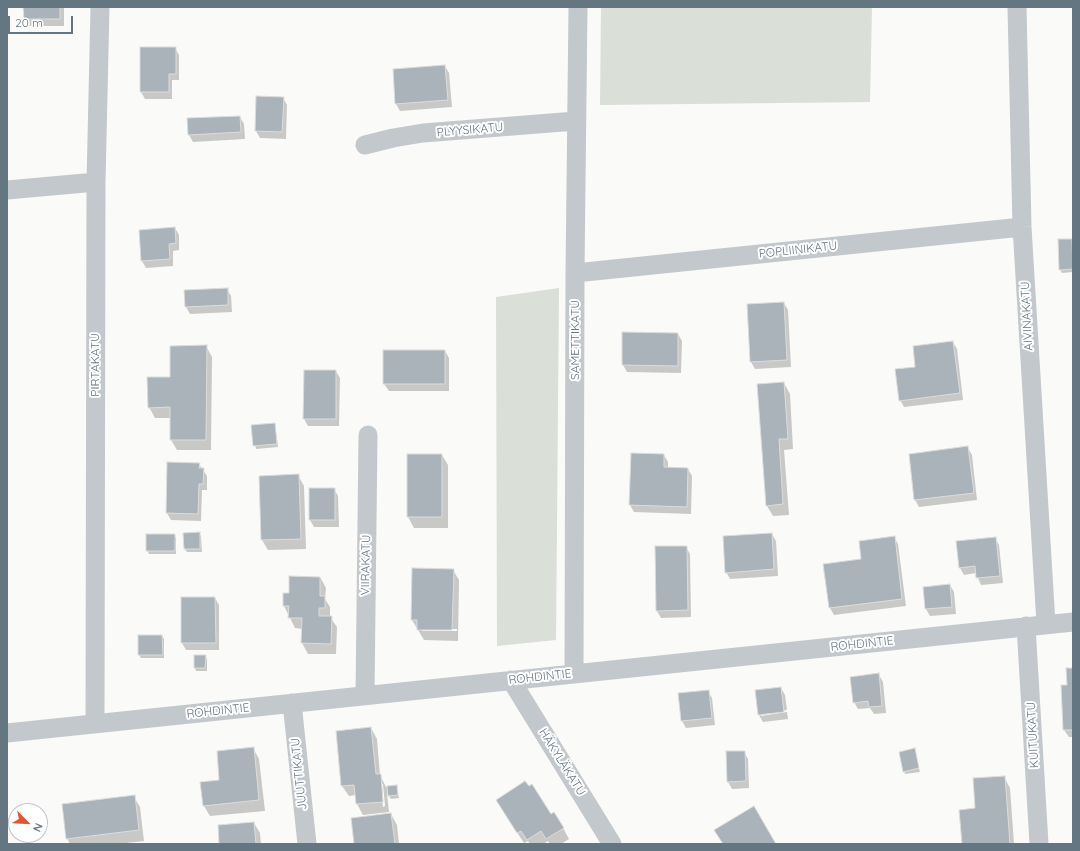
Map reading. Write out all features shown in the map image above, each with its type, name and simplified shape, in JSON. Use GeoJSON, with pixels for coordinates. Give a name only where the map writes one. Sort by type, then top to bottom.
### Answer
{"type":"FeatureCollection","features":[{"type":"Feature","properties":{"kind":"street","name":"PIRTAKATU"},"geometry":{"type":"LineString","coordinates":[[95,723],[96,182],[100,7]]}},
{"type":"Feature","properties":{"kind":"street","name":"SAMETTIKATU"},"geometry":{"type":"LineString","coordinates":[[574,674],[575,273],[578,7]]}},
{"type":"Feature","properties":{"kind":"street","name":"AIVINAKATU"},"geometry":{"type":"LineString","coordinates":[[1017,7],[1022,227],[1046,624]]}},
{"type":"Feature","properties":{"kind":"street","name":"PLYYSIKATU"},"geometry":{"type":"LineString","coordinates":[[364,145],[423,133],[576,121]]}},
{"type":"Feature","properties":{"kind":"street"},"geometry":{"type":"LineString","coordinates":[[7,190],[96,182]]}},
{"type":"Feature","properties":{"kind":"street","name":"POPLIINIKATU"},"geometry":{"type":"LineString","coordinates":[[575,273],[1022,227]]}},
{"type":"Feature","properties":{"kind":"street","name":"VIIRAKATU"},"geometry":{"type":"LineString","coordinates":[[365,695],[368,435]]}},
{"type":"Feature","properties":{"kind":"street","name":"ROHDINTIE"},"geometry":{"type":"LineString","coordinates":[[7,733],[1073,622]]}},
{"type":"Feature","properties":{"kind":"street","name":"KUITUKATU"},"geometry":{"type":"LineString","coordinates":[[1026,626],[1039,844]]}},
{"type":"Feature","properties":{"kind":"street","name":"HÄKYLÄKATU"},"geometry":{"type":"LineString","coordinates":[[511,680],[612,844]]}},
{"type":"Feature","properties":{"kind":"street","name":"JUUTTIKATU"},"geometry":{"type":"LineString","coordinates":[[292,703],[307,844]]}},
{"type":"Feature","properties":{"kind":"shaded area"},"geometry":{"type":"Polygon","coordinates":[[[601,7],[872,7],[870,102],[600,105],[601,7]]]}},
{"type":"Feature","properties":{"kind":"shaded area"},"geometry":{"type":"Polygon","coordinates":[[[559,288],[556,640],[497,646],[496,297],[559,288]]]}},
{"type":"Feature","properties":{"kind":"building"},"geometry":{"type":"Polygon","coordinates":[[[23,7],[60,7],[60,19],[24,19],[23,7]]]}},
{"type":"Feature","properties":{"kind":"building"},"geometry":{"type":"Polygon","coordinates":[[[140,47],[176,47],[176,74],[169,74],[169,92],[140,92],[140,47]]]}},
{"type":"Feature","properties":{"kind":"building"},"geometry":{"type":"Polygon","coordinates":[[[445,65],[448,100],[395,104],[393,69],[445,65]]]}},
{"type":"Feature","properties":{"kind":"building"},"geometry":{"type":"Polygon","coordinates":[[[256,96],[284,97],[282,132],[255,131],[256,96]]]}},
{"type":"Feature","properties":{"kind":"building"},"geometry":{"type":"Polygon","coordinates":[[[240,116],[241,132],[188,135],[187,118],[240,116]]]}},
{"type":"Feature","properties":{"kind":"building"},"geometry":{"type":"Polygon","coordinates":[[[175,227],[176,243],[169,244],[170,259],[141,261],[139,230],[175,227]]]}},
{"type":"Feature","properties":{"kind":"building"},"geometry":{"type":"Polygon","coordinates":[[[1058,239],[1072,239],[1073,269],[1059,270],[1058,239]]]}},
{"type":"Feature","properties":{"kind":"building"},"geometry":{"type":"Polygon","coordinates":[[[228,288],[228,305],[185,307],[184,290],[228,288]]]}},
{"type":"Feature","properties":{"kind":"building"},"geometry":{"type":"Polygon","coordinates":[[[784,302],[787,360],[750,362],[747,304],[784,302]]]}},
{"type":"Feature","properties":{"kind":"building"},"geometry":{"type":"Polygon","coordinates":[[[622,332],[678,333],[678,366],[622,365],[622,332]]]}},
{"type":"Feature","properties":{"kind":"building"},"geometry":{"type":"Polygon","coordinates":[[[953,341],[960,393],[899,401],[895,369],[915,367],[913,346],[953,341]]]}},
{"type":"Feature","properties":{"kind":"building"},"geometry":{"type":"Polygon","coordinates":[[[207,345],[206,440],[170,440],[170,407],[148,408],[147,377],[170,377],[170,346],[207,345]]]}},
{"type":"Feature","properties":{"kind":"building"},"geometry":{"type":"Polygon","coordinates":[[[383,350],[445,350],[445,384],[383,384],[383,350]]]}},
{"type":"Feature","properties":{"kind":"building"},"geometry":{"type":"Polygon","coordinates":[[[304,370],[336,370],[336,419],[303,419],[304,370]]]}},
{"type":"Feature","properties":{"kind":"building"},"geometry":{"type":"Polygon","coordinates":[[[784,382],[788,439],[779,439],[783,504],[766,506],[757,384],[784,382]]]}},
{"type":"Feature","properties":{"kind":"building"},"geometry":{"type":"Polygon","coordinates":[[[275,423],[277,444],[253,446],[251,425],[275,423]]]}},
{"type":"Feature","properties":{"kind":"building"},"geometry":{"type":"Polygon","coordinates":[[[968,446],[974,493],[914,500],[909,454],[968,446]]]}},
{"type":"Feature","properties":{"kind":"building"},"geometry":{"type":"Polygon","coordinates":[[[631,453],[664,454],[664,467],[688,468],[687,507],[629,505],[631,453]]]}},
{"type":"Feature","properties":{"kind":"building"},"geometry":{"type":"Polygon","coordinates":[[[407,454],[442,454],[442,517],[407,517],[407,454]]]}},
{"type":"Feature","properties":{"kind":"building"},"geometry":{"type":"Polygon","coordinates":[[[167,462],[200,463],[199,468],[204,468],[203,484],[199,484],[198,514],[166,513],[167,462]]]}},
{"type":"Feature","properties":{"kind":"building"},"geometry":{"type":"Polygon","coordinates":[[[299,474],[301,539],[261,540],[259,476],[299,474]]]}},
{"type":"Feature","properties":{"kind":"building"},"geometry":{"type":"Polygon","coordinates":[[[309,488],[335,488],[335,520],[309,520],[309,488]]]}},
{"type":"Feature","properties":{"kind":"building"},"geometry":{"type":"Polygon","coordinates":[[[200,532],[200,549],[184,549],[183,533],[200,532]]]}},
{"type":"Feature","properties":{"kind":"building"},"geometry":{"type":"Polygon","coordinates":[[[772,533],[774,569],[725,573],[723,536],[772,533]]]}},
{"type":"Feature","properties":{"kind":"building"},"geometry":{"type":"Polygon","coordinates":[[[146,534],[175,534],[175,551],[146,551],[146,534]]]}},
{"type":"Feature","properties":{"kind":"building"},"geometry":{"type":"Polygon","coordinates":[[[895,536],[902,599],[829,608],[823,564],[861,559],[859,541],[895,536]]]}},
{"type":"Feature","properties":{"kind":"building"},"geometry":{"type":"Polygon","coordinates":[[[996,537],[1000,576],[976,578],[975,566],[959,568],[956,541],[996,537]]]}},
{"type":"Feature","properties":{"kind":"building"},"geometry":{"type":"Polygon","coordinates":[[[655,546],[687,546],[688,610],[656,611],[655,546]]]}},
{"type":"Feature","properties":{"kind":"building"},"geometry":{"type":"Polygon","coordinates":[[[412,568],[454,569],[452,630],[417,630],[417,620],[411,620],[412,568]]]}},
{"type":"Feature","properties":{"kind":"building"},"geometry":{"type":"Polygon","coordinates":[[[289,576],[320,577],[320,596],[325,596],[325,608],[319,608],[319,616],[332,616],[331,644],[301,643],[302,618],[288,618],[289,606],[283,606],[283,593],[289,593],[289,576]]]}},
{"type":"Feature","properties":{"kind":"building"},"geometry":{"type":"Polygon","coordinates":[[[950,584],[952,607],[925,609],[923,587],[950,584]]]}},
{"type":"Feature","properties":{"kind":"building"},"geometry":{"type":"Polygon","coordinates":[[[181,597],[215,597],[216,643],[181,643],[181,597]]]}},
{"type":"Feature","properties":{"kind":"building"},"geometry":{"type":"Polygon","coordinates":[[[138,635],[162,635],[163,655],[138,655],[138,635]]]}},
{"type":"Feature","properties":{"kind":"building"},"geometry":{"type":"Polygon","coordinates":[[[194,655],[206,655],[205,668],[194,668],[194,655]]]}},
{"type":"Feature","properties":{"kind":"building"},"geometry":{"type":"Polygon","coordinates":[[[1066,668],[1073,668],[1073,730],[1063,730],[1061,685],[1067,685],[1066,668]]]}},
{"type":"Feature","properties":{"kind":"building"},"geometry":{"type":"Polygon","coordinates":[[[879,673],[882,706],[869,707],[868,701],[853,703],[850,677],[879,673]]]}},
{"type":"Feature","properties":{"kind":"building"},"geometry":{"type":"Polygon","coordinates":[[[781,687],[784,712],[758,715],[755,690],[781,687]]]}},
{"type":"Feature","properties":{"kind":"building"},"geometry":{"type":"Polygon","coordinates":[[[709,690],[712,718],[681,721],[678,693],[709,690]]]}},
{"type":"Feature","properties":{"kind":"building"},"geometry":{"type":"Polygon","coordinates":[[[371,727],[376,774],[381,774],[383,802],[356,804],[354,785],[341,786],[336,731],[371,727]]]}},
{"type":"Feature","properties":{"kind":"building"},"geometry":{"type":"Polygon","coordinates":[[[254,747],[259,800],[203,806],[200,782],[219,780],[217,751],[254,747]]]}},
{"type":"Feature","properties":{"kind":"building"},"geometry":{"type":"Polygon","coordinates":[[[915,748],[919,768],[903,772],[899,752],[915,748]]]}},
{"type":"Feature","properties":{"kind":"building"},"geometry":{"type":"Polygon","coordinates":[[[726,751],[745,751],[746,781],[727,782],[726,751]]]}},
{"type":"Feature","properties":{"kind":"building"},"geometry":{"type":"Polygon","coordinates":[[[1005,776],[1010,844],[962,844],[959,810],[975,808],[973,778],[1005,776]]]}},
{"type":"Feature","properties":{"kind":"building"},"geometry":{"type":"Polygon","coordinates":[[[525,781],[529,786],[532,784],[551,814],[554,812],[564,828],[546,839],[541,831],[527,840],[521,831],[517,833],[496,800],[525,781]]]}},
{"type":"Feature","properties":{"kind":"building"},"geometry":{"type":"Polygon","coordinates":[[[397,785],[398,795],[388,796],[387,786],[397,785]]]}},
{"type":"Feature","properties":{"kind":"building"},"geometry":{"type":"Polygon","coordinates":[[[135,795],[139,830],[66,839],[62,804],[135,795]]]}},
{"type":"Feature","properties":{"kind":"building"},"geometry":{"type":"Polygon","coordinates":[[[754,806],[776,844],[723,844],[714,830],[754,806]]]}},
{"type":"Feature","properties":{"kind":"building"},"geometry":{"type":"Polygon","coordinates":[[[391,813],[395,844],[354,844],[351,818],[391,813]]]}},
{"type":"Feature","properties":{"kind":"building"},"geometry":{"type":"Polygon","coordinates":[[[254,822],[256,844],[219,844],[218,825],[254,822]]]}}]}
